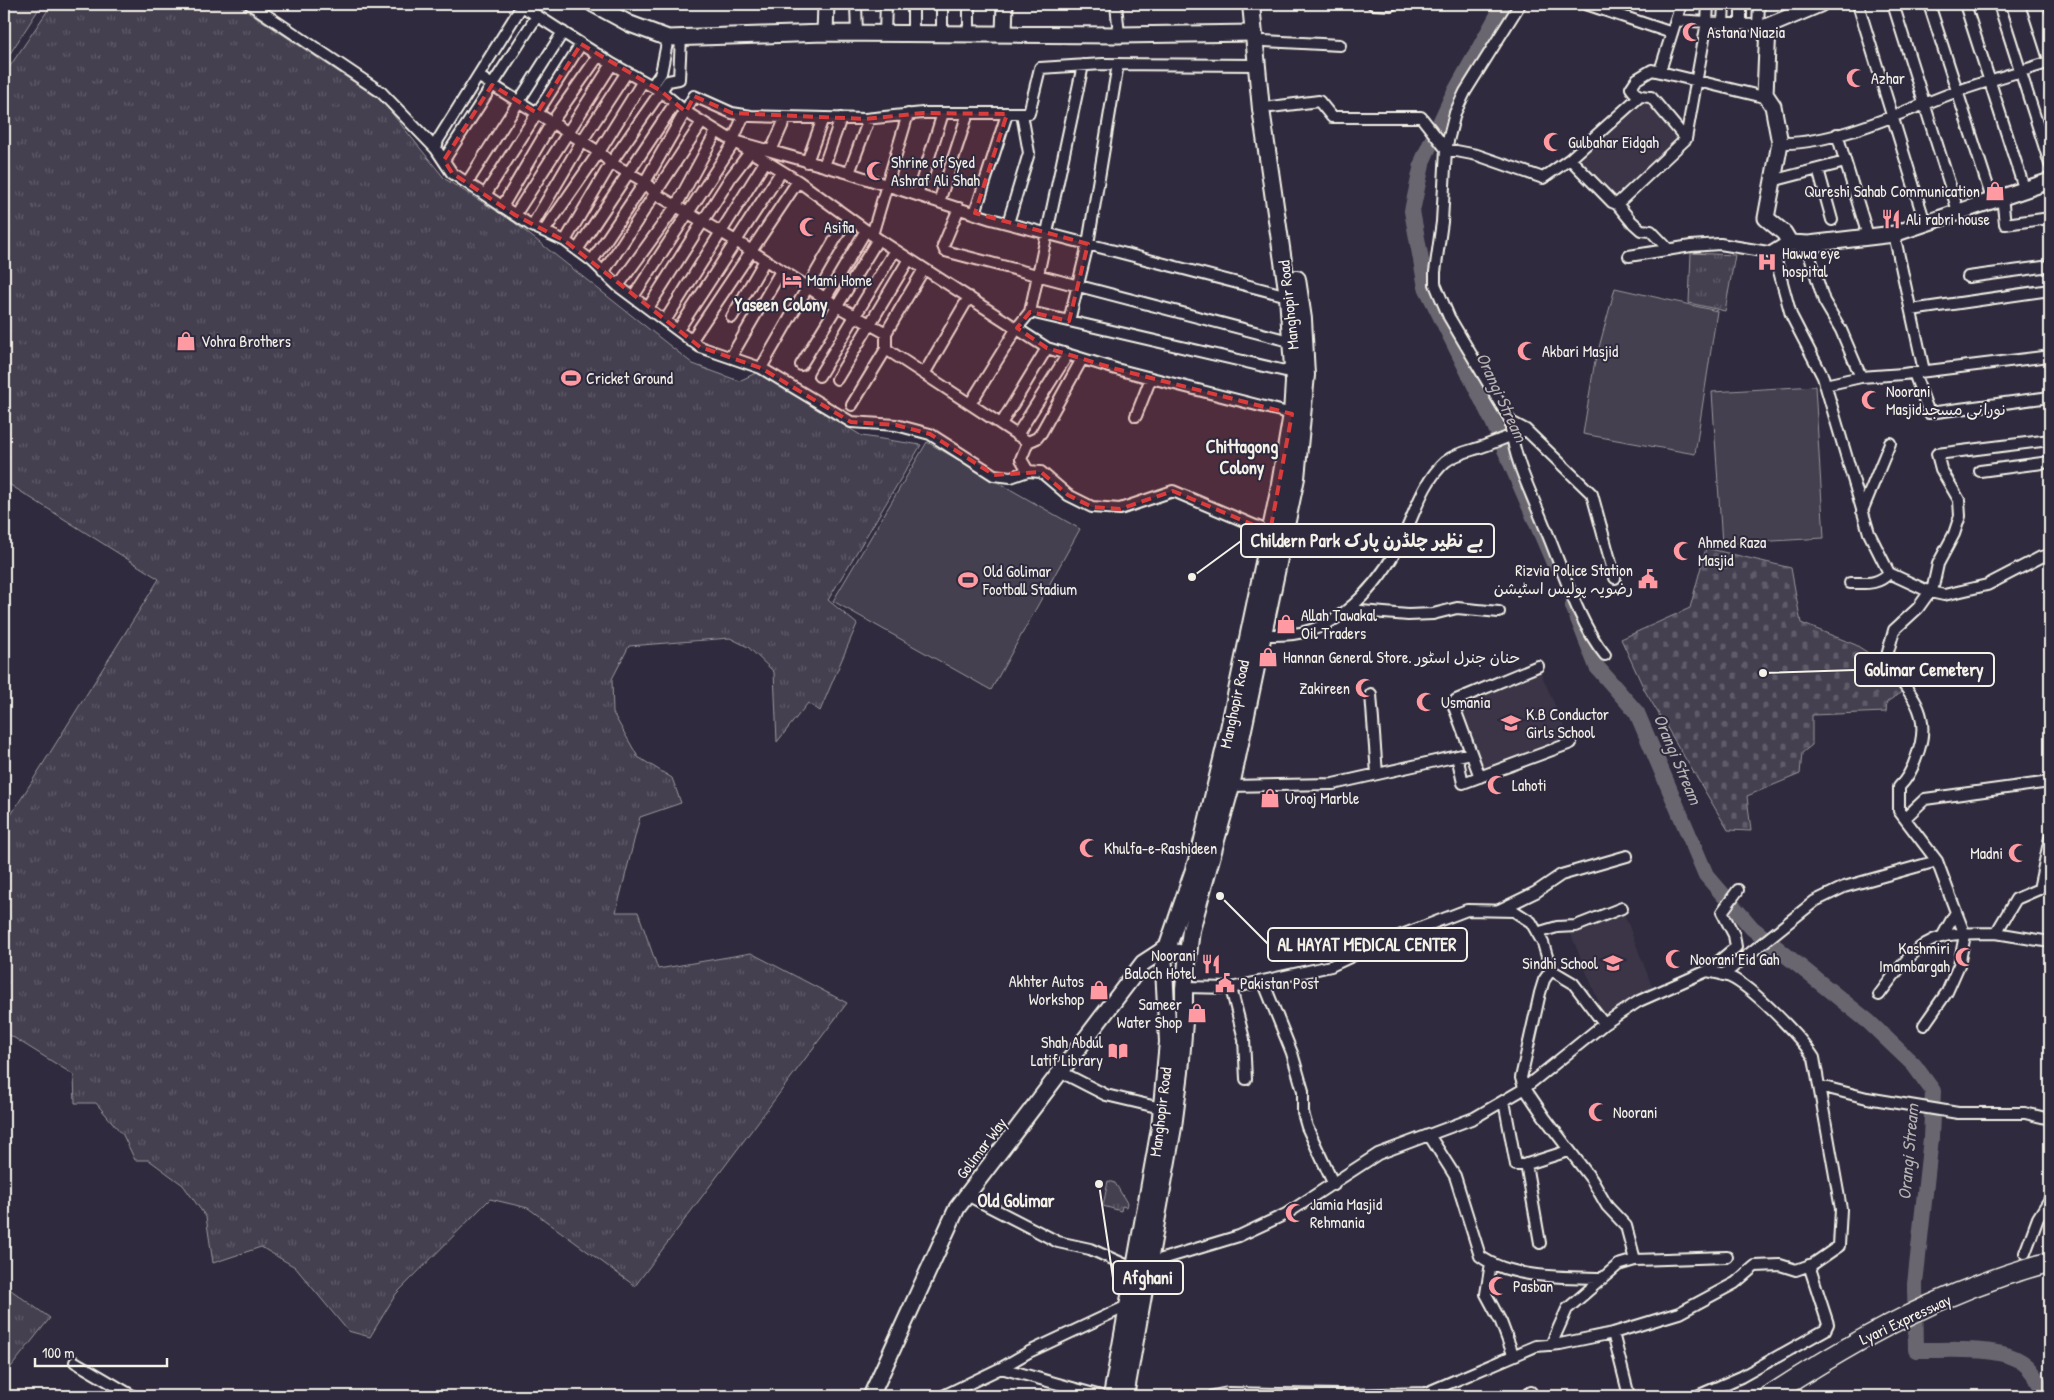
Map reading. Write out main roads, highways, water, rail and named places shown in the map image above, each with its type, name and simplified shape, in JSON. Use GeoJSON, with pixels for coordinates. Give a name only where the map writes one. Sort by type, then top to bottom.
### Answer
{"type":"FeatureCollection","features":[{"type":"Feature","properties":{"kind":"highway","name":"Lyari Expressway"},"geometry":{"type":"LineString","coordinates":[[1769,1396],[1837,1352],[1898,1318],[2003,1274],[2050,1262]]}},
{"type":"Feature","properties":{"kind":"main road","name":"Manghopir Road"},"geometry":{"type":"LineString","coordinates":[[1112,1396],[1127,1306],[1142,1266],[1180,1072],[1184,1022],[1184,987],[1191,930],[1231,786],[1296,478],[1304,416],[1306,375],[1303,319],[1271,108],[1259,37],[1251,4]]}},
{"type":"Feature","properties":{"kind":"main road","name":"Manghopir Road"},"geometry":{"type":"LineString","coordinates":[[1126,1396],[1162,1108],[1168,1042],[1164,950],[1168,946],[1200,852],[1226,744],[1270,532],[1292,414],[1294,373],[1288,296],[1261,109],[1257,65],[1261,4]]}},
{"type":"Feature","properties":{"kind":"waterway","name":"Orangi Stream"},"geometry":{"type":"LineString","coordinates":[[1504,4],[1451,99],[1423,160],[1412,211],[1426,287],[1494,424],[1554,563]]}},
{"type":"Feature","properties":{"kind":"waterway","name":"Orangi Stream"},"geometry":{"type":"LineString","coordinates":[[1573,606],[1597,667],[1637,713],[1706,875],[1752,928],[1869,1022],[1914,1065],[1933,1091],[1931,1138],[1915,1284],[1916,1350],[1975,1350],[2005,1355],[2018,1360],[2028,1367],[2036,1377],[2046,1396]]}},
{"type":"Feature","properties":{"kind":"place","name":"Astana Niazia"},"geometry":{"type":"Point","coordinates":[1692,32]}},
{"type":"Feature","properties":{"kind":"place","name":"Azhar"},"geometry":{"type":"Point","coordinates":[1856,78]}},
{"type":"Feature","properties":{"kind":"place","name":"Gulbahar Eidgah"},"geometry":{"type":"Point","coordinates":[1553,142]}},
{"type":"Feature","properties":{"kind":"place","name":"Shrine of Syed Ashraf Ali Shah"},"geometry":{"type":"Point","coordinates":[876,171]}},
{"type":"Feature","properties":{"kind":"place","name":"Qureshi Sahab Communication"},"geometry":{"type":"Point","coordinates":[1995,191]}},
{"type":"Feature","properties":{"kind":"place","name":"Ali rabri house"},"geometry":{"type":"Point","coordinates":[1891,219]}},
{"type":"Feature","properties":{"kind":"place","name":"Asifia"},"geometry":{"type":"Point","coordinates":[809,227]}},
{"type":"Feature","properties":{"kind":"place","name":"Hawwa eye hospital"},"geometry":{"type":"Point","coordinates":[1767,262]}},
{"type":"Feature","properties":{"kind":"place","name":"Mami Home"},"geometry":{"type":"Point","coordinates":[792,280]}},
{"type":"Feature","properties":{"kind":"place","name":"Vohra Brothers"},"geometry":{"type":"Point","coordinates":[186,341]}},
{"type":"Feature","properties":{"kind":"place","name":"Akbari Masjid"},"geometry":{"type":"Point","coordinates":[1527,351]}},
{"type":"Feature","properties":{"kind":"place","name":"Cricket Ground"},"geometry":{"type":"Point","coordinates":[571,378]}},
{"type":"Feature","properties":{"kind":"place","name":"Noorani Masjidنورانی مسجد"},"geometry":{"type":"Point","coordinates":[1871,400]}},
{"type":"Feature","properties":{"kind":"place","name":"Ahmed Raza Masjid"},"geometry":{"type":"Point","coordinates":[1683,551]}},
{"type":"Feature","properties":{"kind":"place","name":"Childern Park بے نظیر چلڈرن پارک"},"geometry":{"type":"Point","coordinates":[1192,577]}},
{"type":"Feature","properties":{"kind":"place","name":"Rizvia Police Station رضویہ پولیس اسٹیشن"},"geometry":{"type":"Point","coordinates":[1648,579]}},
{"type":"Feature","properties":{"kind":"place","name":"Old Golimar Football Stadium"},"geometry":{"type":"Point","coordinates":[968,580]}},
{"type":"Feature","properties":{"kind":"place","name":"Allah Tawakal Oil Traders"},"geometry":{"type":"Point","coordinates":[1286,624]}},
{"type":"Feature","properties":{"kind":"place","name":"Hannan General Store. حنان جنرل اسٹور"},"geometry":{"type":"Point","coordinates":[1268,657]}},
{"type":"Feature","properties":{"kind":"place","name":"Golimar Cemetery"},"geometry":{"type":"Point","coordinates":[1763,673]}},
{"type":"Feature","properties":{"kind":"place","name":"Zakireen"},"geometry":{"type":"Point","coordinates":[1365,688]}},
{"type":"Feature","properties":{"kind":"place","name":"Usmania"},"geometry":{"type":"Point","coordinates":[1426,702]}},
{"type":"Feature","properties":{"kind":"place","name":"K.B Conductor Girls School"},"geometry":{"type":"Point","coordinates":[1511,723]}},
{"type":"Feature","properties":{"kind":"place","name":"Lahoti"},"geometry":{"type":"Point","coordinates":[1497,785]}},
{"type":"Feature","properties":{"kind":"place","name":"Urooj Marble"},"geometry":{"type":"Point","coordinates":[1270,798]}},
{"type":"Feature","properties":{"kind":"place","name":"Khulfa-e-Rashideen"},"geometry":{"type":"Point","coordinates":[1089,848]}},
{"type":"Feature","properties":{"kind":"place","name":"Madni"},"geometry":{"type":"Point","coordinates":[2018,853]}},
{"type":"Feature","properties":{"kind":"place","name":"AL HAYAT MEDICAL CENTER"},"geometry":{"type":"Point","coordinates":[1220,896]}},
{"type":"Feature","properties":{"kind":"place","name":"Kashmiri Imambargah"},"geometry":{"type":"Point","coordinates":[1965,957]}},
{"type":"Feature","properties":{"kind":"place","name":"Noorani Eid Gah"},"geometry":{"type":"Point","coordinates":[1675,959]}},
{"type":"Feature","properties":{"kind":"place","name":"Sindhi School"},"geometry":{"type":"Point","coordinates":[1613,963]}},
{"type":"Feature","properties":{"kind":"place","name":"Noorani Baloch Hotel"},"geometry":{"type":"Point","coordinates":[1211,964]}},
{"type":"Feature","properties":{"kind":"place","name":"Pakistan Post"},"geometry":{"type":"Point","coordinates":[1225,983]}},
{"type":"Feature","properties":{"kind":"place","name":"Akhter Autos Workshop"},"geometry":{"type":"Point","coordinates":[1099,990]}},
{"type":"Feature","properties":{"kind":"place","name":"Sameer Water Shop"},"geometry":{"type":"Point","coordinates":[1197,1013]}},
{"type":"Feature","properties":{"kind":"place","name":"Shah Abdul Latif Library"},"geometry":{"type":"Point","coordinates":[1118,1051]}},
{"type":"Feature","properties":{"kind":"place","name":"Noorani"},"geometry":{"type":"Point","coordinates":[1598,1112]}},
{"type":"Feature","properties":{"kind":"place","name":"Afghani"},"geometry":{"type":"Point","coordinates":[1099,1184]}},
{"type":"Feature","properties":{"kind":"place","name":"Jamia Masjid Rehmania"},"geometry":{"type":"Point","coordinates":[1295,1213]}},
{"type":"Feature","properties":{"kind":"place","name":"Pasban"},"geometry":{"type":"Point","coordinates":[1498,1286]}},
{"type":"Feature","properties":{"kind":"district","name":"Yaseen Colony"},"geometry":{"type":"Point","coordinates":[781,304]}},
{"type":"Feature","properties":{"kind":"district","name":"Chittagong Colony"},"geometry":{"type":"Point","coordinates":[1242,456]}},
{"type":"Feature","properties":{"kind":"district","name":"Old Golimar"},"geometry":{"type":"Point","coordinates":[1016,1200]}}]}
